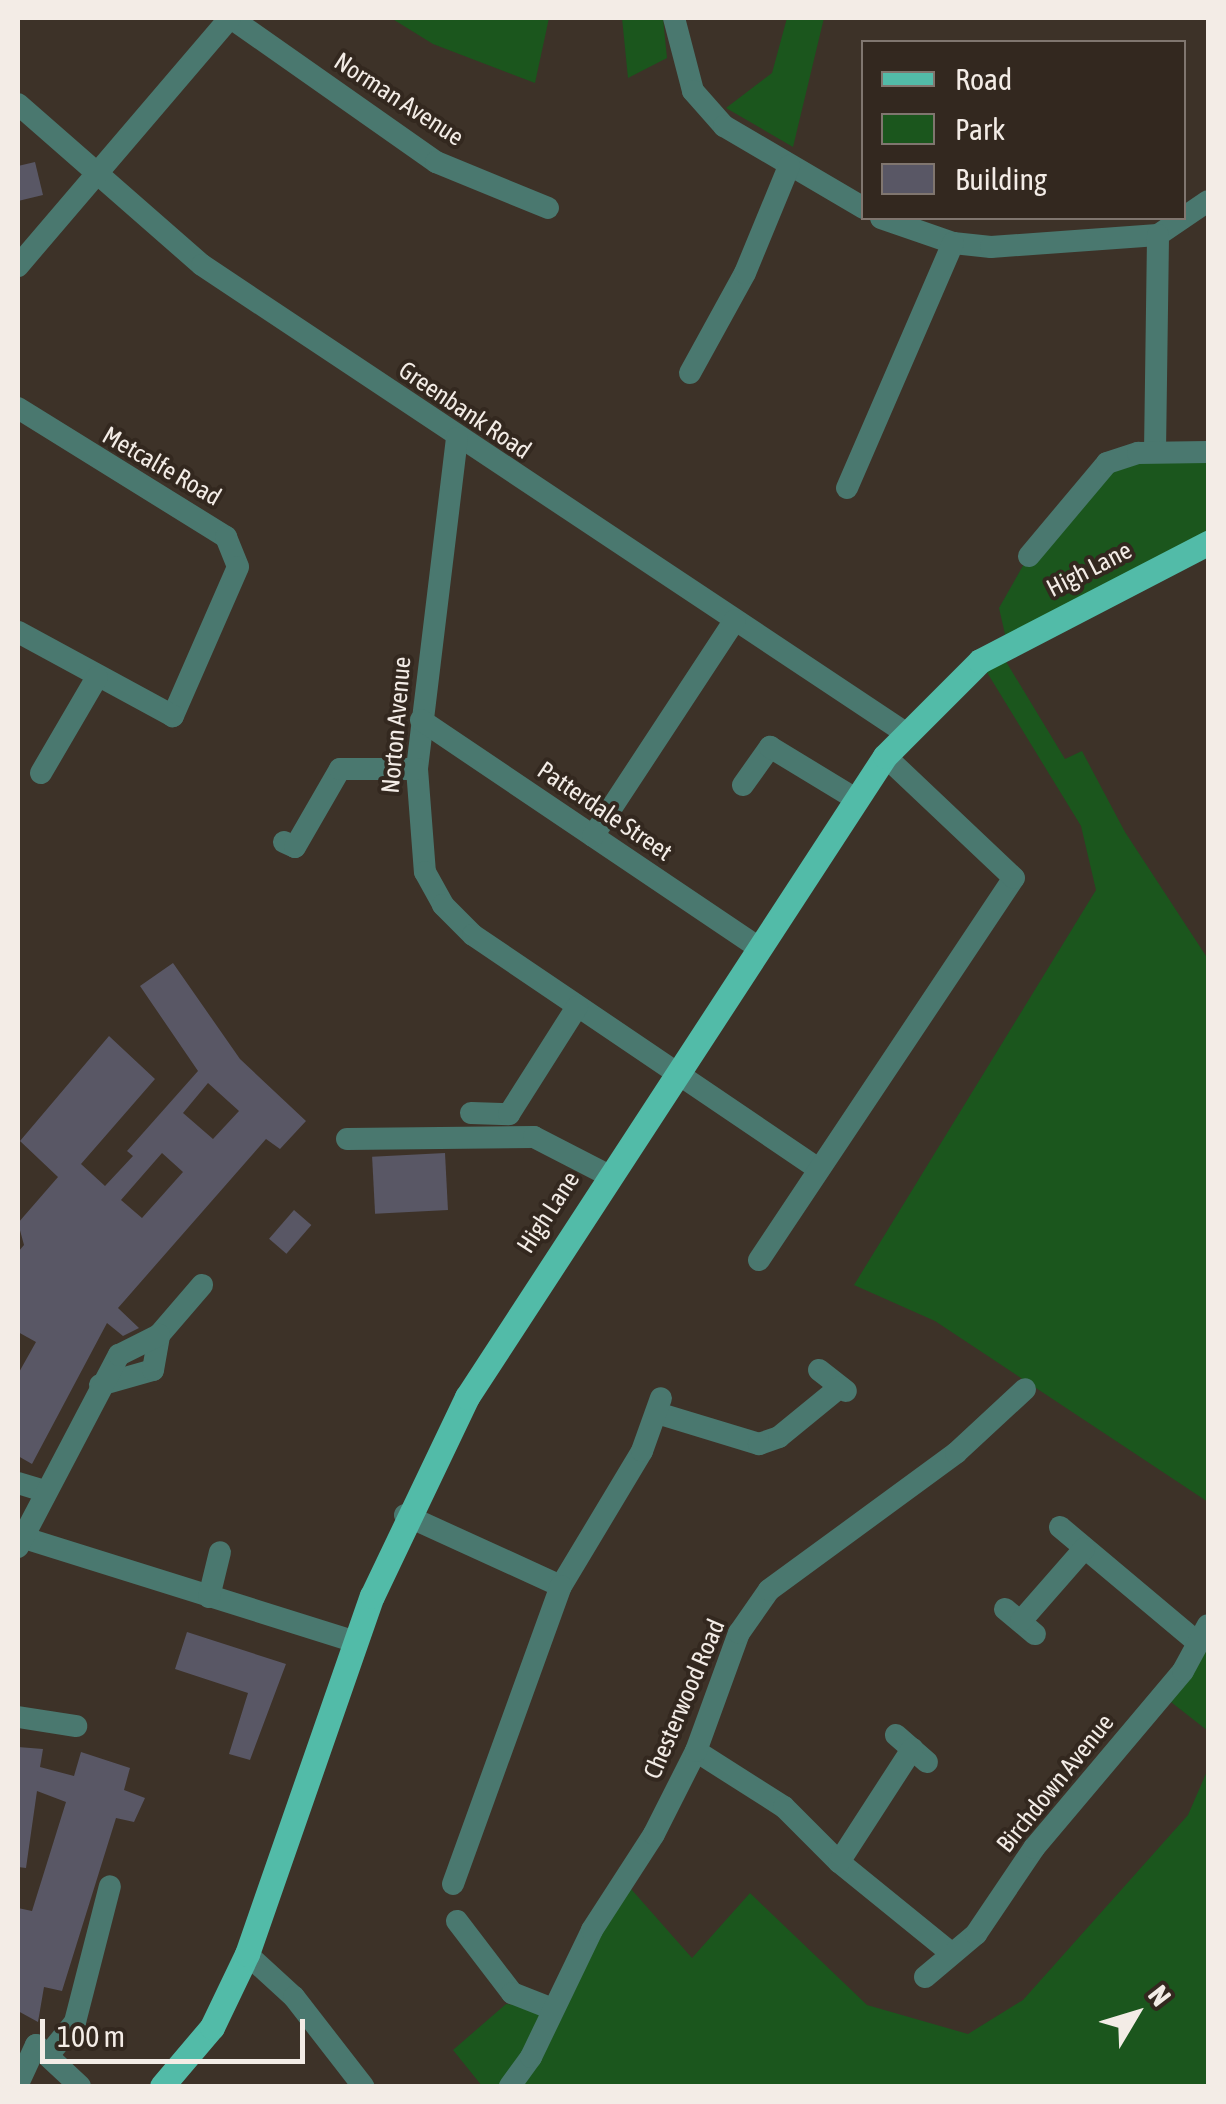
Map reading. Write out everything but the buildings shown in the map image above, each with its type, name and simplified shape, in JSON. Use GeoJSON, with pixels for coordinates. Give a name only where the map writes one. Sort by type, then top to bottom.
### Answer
{"type":"FeatureCollection","features":[{"type":"Feature","properties":{"kind":"main road","name":"High Lane"},"geometry":{"type":"LineString","coordinates":[[162,2086],[212,2026],[248,1954],[356,1642],[406,1516],[467,1398],[608,1175],[885,756],[952,682],[1007,643],[1208,543]]}},
{"type":"Feature","properties":{"kind":"street"},"geometry":{"type":"LineString","coordinates":[[18,266],[98,178],[230,18]]}},
{"type":"Feature","properties":{"kind":"street","name":"Norman Avenue"},"geometry":{"type":"LineString","coordinates":[[230,18],[436,162],[548,208]]}},
{"type":"Feature","properties":{"kind":"street"},"geometry":{"type":"LineString","coordinates":[[674,18],[694,91],[724,126],[861,206]]}},
{"type":"Feature","properties":{"kind":"street","name":"Greenbank Road"},"geometry":{"type":"LineString","coordinates":[[18,104],[98,178],[202,265],[904,732]]}},
{"type":"Feature","properties":{"kind":"street"},"geometry":{"type":"LineString","coordinates":[[690,373],[745,274],[789,166]]}},
{"type":"Feature","properties":{"kind":"street"},"geometry":{"type":"LineString","coordinates":[[1186,217],[1208,202]]}},
{"type":"Feature","properties":{"kind":"street"},"geometry":{"type":"LineString","coordinates":[[887,220],[953,243],[992,247],[1158,235],[1181,220]]}},
{"type":"Feature","properties":{"kind":"street"},"geometry":{"type":"LineString","coordinates":[[1155,452],[1158,235]]}},
{"type":"Feature","properties":{"kind":"street"},"geometry":{"type":"LineString","coordinates":[[847,488],[953,243]]}},
{"type":"Feature","properties":{"kind":"street","name":"Metcalfe Road"},"geometry":{"type":"LineString","coordinates":[[18,408],[232,546],[235,579],[173,716],[97,677]]}},
{"type":"Feature","properties":{"kind":"street","name":"Norton Avenue"},"geometry":{"type":"LineString","coordinates":[[457,438],[417,769],[425,872],[443,905],[472,935],[818,1169]]}},
{"type":"Feature","properties":{"kind":"street"},"geometry":{"type":"LineString","coordinates":[[1029,556],[1106,463],[1155,452],[1208,452]]}},
{"type":"Feature","properties":{"kind":"street"},"geometry":{"type":"LineString","coordinates":[[592,836],[735,620]]}},
{"type":"Feature","properties":{"kind":"street"},"geometry":{"type":"LineString","coordinates":[[18,632],[97,677],[41,773]]}},
{"type":"Feature","properties":{"kind":"street","name":"Patterdale Street"},"geometry":{"type":"LineString","coordinates":[[421,720],[758,947]]}},
{"type":"Feature","properties":{"kind":"street"},"geometry":{"type":"LineString","coordinates":[[743,784],[770,746],[856,799]]}},
{"type":"Feature","properties":{"kind":"street"},"geometry":{"type":"LineString","coordinates":[[760,1260],[1014,878],[885,756]]}},
{"type":"Feature","properties":{"kind":"street"},"geometry":{"type":"LineString","coordinates":[[284,842],[296,847],[340,769],[417,769]]}},
{"type":"Feature","properties":{"kind":"street"},"geometry":{"type":"LineString","coordinates":[[471,1114],[509,1114],[578,1007]]}},
{"type":"Feature","properties":{"kind":"street"},"geometry":{"type":"LineString","coordinates":[[348,1139],[534,1137],[608,1175]]}},
{"type":"Feature","properties":{"kind":"street"},"geometry":{"type":"LineString","coordinates":[[202,1285],[159,1334],[126,1348],[100,1385],[19,1540],[356,1642]]}},
{"type":"Feature","properties":{"kind":"street"},"geometry":{"type":"LineString","coordinates":[[100,1385],[146,1376],[158,1363],[159,1334]]}},
{"type":"Feature","properties":{"kind":"street"},"geometry":{"type":"LineString","coordinates":[[453,1884],[562,1586],[642,1451],[659,1406],[758,1444],[779,1436],[843,1389],[819,1370]]}},
{"type":"Feature","properties":{"kind":"street","name":"Chesterwood Road"},"geometry":{"type":"LineString","coordinates":[[510,2086],[532,2057],[550,2008],[696,1751],[739,1633],[769,1590],[796,1563],[962,1460],[1024,1389]]}},
{"type":"Feature","properties":{"kind":"street"},"geometry":{"type":"LineString","coordinates":[[18,1482],[44,1492]]}},
{"type":"Feature","properties":{"kind":"street"},"geometry":{"type":"LineString","coordinates":[[406,1516],[562,1586]]}},
{"type":"Feature","properties":{"kind":"street","name":"Birchdown Avenue"},"geometry":{"type":"LineString","coordinates":[[925,1977],[976,1934],[1034,1848],[1183,1671],[1203,1634],[1084,1550],[1060,1527]]}},
{"type":"Feature","properties":{"kind":"street"},"geometry":{"type":"LineString","coordinates":[[1020,1622],[1084,1550]]}},
{"type":"Feature","properties":{"kind":"street"},"geometry":{"type":"LineString","coordinates":[[209,1597],[220,1552]]}},
{"type":"Feature","properties":{"kind":"street"},"geometry":{"type":"LineString","coordinates":[[18,1717],[76,1726]]}},
{"type":"Feature","properties":{"kind":"street"},"geometry":{"type":"LineString","coordinates":[[840,1862],[912,1749]]}},
{"type":"Feature","properties":{"kind":"street"},"geometry":{"type":"LineString","coordinates":[[696,1751],[784,1807],[840,1862],[951,1954]]}},
{"type":"Feature","properties":{"kind":"street"},"geometry":{"type":"LineString","coordinates":[[50,2052],[75,2022],[110,1886]]}},
{"type":"Feature","properties":{"kind":"street"},"geometry":{"type":"LineString","coordinates":[[469,1925],[512,1993],[550,2008]]}},
{"type":"Feature","properties":{"kind":"street"},"geometry":{"type":"LineString","coordinates":[[248,1954],[294,1996],[363,2086]]}},
{"type":"Feature","properties":{"kind":"street"},"geometry":{"type":"LineString","coordinates":[[18,2084],[31,2048],[50,2052],[80,2086]]}},
{"type":"Feature","properties":{"kind":"green space"},"geometry":{"type":"Polygon","coordinates":[[[391,18],[549,18],[535,83],[433,44],[391,18]]]}},
{"type":"Feature","properties":{"kind":"green space"},"geometry":{"type":"Polygon","coordinates":[[[622,18],[663,18],[667,58],[628,78],[622,18]]]}},
{"type":"Feature","properties":{"kind":"green space"},"geometry":{"type":"Polygon","coordinates":[[[787,18],[824,18],[793,147],[726,108],[772,73],[787,18]]]}},
{"type":"Feature","properties":{"kind":"green space"},"geometry":{"type":"Polygon","coordinates":[[[1208,452],[1208,543],[1007,643],[999,608],[1029,555],[1107,463],[1208,452]]]}},
{"type":"Feature","properties":{"kind":"green space"},"geometry":{"type":"Polygon","coordinates":[[[999,650],[1065,759],[1082,751],[1125,832],[1208,959],[1208,1502],[935,1321],[854,1285],[1096,890],[1081,826],[980,661],[999,650]]]}},
{"type":"Feature","properties":{"kind":"green space"},"geometry":{"type":"Polygon","coordinates":[[[1208,1624],[1208,1731],[1162,1695],[1208,1624]]]}},
{"type":"Feature","properties":{"kind":"green space"},"geometry":{"type":"Polygon","coordinates":[[[1208,1769],[1208,2086],[482,2086],[453,2050],[506,2004],[550,2008],[624,1881],[692,1958],[750,1893],[867,2005],[968,2034],[1023,2000],[1188,1815],[1208,1769]]]}}]}
